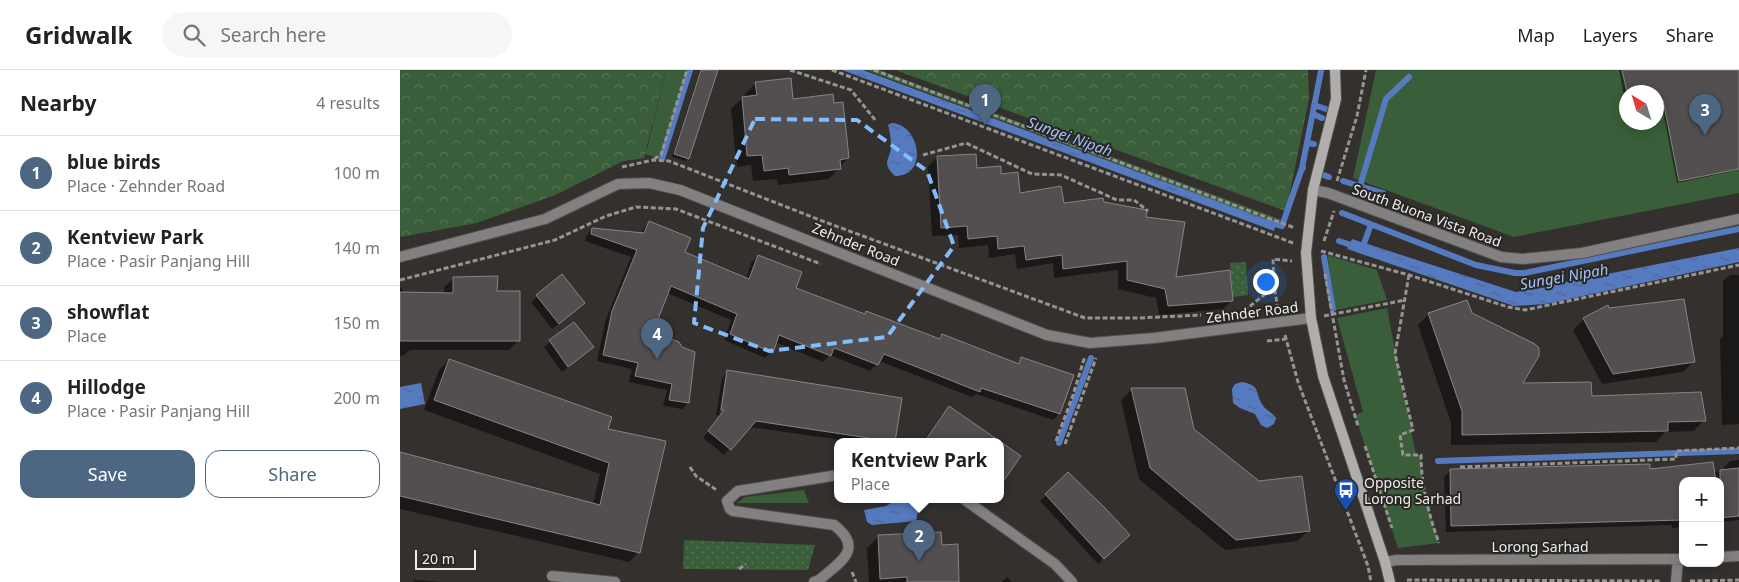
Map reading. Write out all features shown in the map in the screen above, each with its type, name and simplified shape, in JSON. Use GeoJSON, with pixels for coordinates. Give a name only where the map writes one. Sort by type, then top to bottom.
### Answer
{"type":"FeatureCollection","features":[{"type":"Feature","properties":{"kind":"street"},"geometry":{"type":"LineString","coordinates":[[1335,70],[1336,99],[1313,190],[1306,253],[1311,318],[1323,376],[1390,582]]}},
{"type":"Feature","properties":{"kind":"street","name":"Zehnder Road"},"geometry":{"type":"LineString","coordinates":[[400,257],[545,219],[618,184],[649,183],[680,190],[1047,335],[1090,343],[1154,338],[1280,317],[1311,318]]}},
{"type":"Feature","properties":{"kind":"street","name":"South Buona Vista Road"},"geometry":{"type":"LineString","coordinates":[[1313,190],[1337,196],[1501,257],[1524,259],[1582,253],[1739,219]]}},
{"type":"Feature","properties":{"kind":"street"},"geometry":{"type":"LineString","coordinates":[[814,582],[819,580],[846,556],[849,541],[843,532],[834,525],[733,511],[727,504],[728,499],[738,491],[834,476]]}},
{"type":"Feature","properties":{"kind":"street"},"geometry":{"type":"LineString","coordinates":[[969,503],[1054,564],[1072,582]]}},
{"type":"Feature","properties":{"kind":"street"},"geometry":{"type":"LineString","coordinates":[[1724,557],[1739,556]]}},
{"type":"Feature","properties":{"kind":"street","name":"Lorong Sarhad"},"geometry":{"type":"LineString","coordinates":[[1385,562],[1399,560],[1679,559]]}},
{"type":"Feature","properties":{"kind":"street"},"geometry":{"type":"LineString","coordinates":[[1676,582],[1679,565]]}},
{"type":"Feature","properties":{"kind":"street"},"geometry":{"type":"LineString","coordinates":[[552,576],[615,582]]}},
{"type":"Feature","properties":{"kind":"path"},"geometry":{"type":"LineString","coordinates":[[653,160],[661,156],[687,70]]}},
{"type":"Feature","properties":{"kind":"path"},"geometry":{"type":"LineString","coordinates":[[790,70],[851,90],[876,121]]}},
{"type":"Feature","properties":{"kind":"path"},"geometry":{"type":"LineString","coordinates":[[832,70],[1296,244]]}},
{"type":"Feature","properties":{"kind":"path"},"geometry":{"type":"LineString","coordinates":[[874,70],[1297,229]]}},
{"type":"Feature","properties":{"kind":"path"},"geometry":{"type":"LineString","coordinates":[[1322,260],[1321,251],[1336,206],[1337,183],[1357,116],[1366,70]]}},
{"type":"Feature","properties":{"kind":"path"},"geometry":{"type":"LineString","coordinates":[[923,154],[966,143],[1032,174],[1061,175],[1116,200],[1134,200],[1148,211]]}},
{"type":"Feature","properties":{"kind":"path"},"geometry":{"type":"LineString","coordinates":[[400,280],[555,240],[606,216],[636,207],[676,209],[830,268]]}},
{"type":"Feature","properties":{"kind":"path"},"geometry":{"type":"LineString","coordinates":[[1321,251],[1409,275],[1508,307],[1525,310],[1739,265]]}},
{"type":"Feature","properties":{"kind":"path"},"geometry":{"type":"LineString","coordinates":[[1296,262],[1274,259],[1274,286],[1280,317],[1298,382],[1368,566],[1371,582]]}},
{"type":"Feature","properties":{"kind":"path"},"geometry":{"type":"LineString","coordinates":[[1324,269],[1344,380],[1359,429]]}},
{"type":"Feature","properties":{"kind":"path"},"geometry":{"type":"LineString","coordinates":[[1409,275],[1395,354],[1413,430],[1400,435],[1403,455],[1421,455],[1421,473],[1428,514],[1439,543]]}},
{"type":"Feature","properties":{"kind":"path"},"geometry":{"type":"LineString","coordinates":[[1241,313],[1274,286]]}},
{"type":"Feature","properties":{"kind":"path"},"geometry":{"type":"LineString","coordinates":[[1311,318],[1405,300]]}},
{"type":"Feature","properties":{"kind":"path"},"geometry":{"type":"LineString","coordinates":[[1266,341],[1286,339]]}},
{"type":"Feature","properties":{"kind":"path"},"geometry":{"type":"LineString","coordinates":[[1065,444],[1098,351]]}},
{"type":"Feature","properties":{"kind":"path"},"geometry":{"type":"LineString","coordinates":[[1056,441],[1084,359]]}},
{"type":"Feature","properties":{"kind":"path"},"geometry":{"type":"LineString","coordinates":[[1362,438],[1392,530]]}},
{"type":"Feature","properties":{"kind":"path"},"geometry":{"type":"LineString","coordinates":[[1460,467],[1676,459],[1676,450],[1739,448]]}},
{"type":"Feature","properties":{"kind":"path"},"geometry":{"type":"LineString","coordinates":[[690,466],[696,476],[728,499]]}},
{"type":"Feature","properties":{"kind":"path"},"geometry":{"type":"LineString","coordinates":[[1399,560],[1407,581],[1676,582],[1739,580]]}},
{"type":"Feature","properties":{"kind":"path"},"geometry":{"type":"LineString","coordinates":[[739,569],[746,564]]}},
{"type":"Feature","properties":{"kind":"highlighted area"},"geometry":{"type":"Polygon","coordinates":[[[755,119],[857,120],[927,171],[954,246],[887,337],[769,351],[694,323],[703,228],[755,119]]]}},
{"type":"Feature","properties":{"kind":"green space"},"geometry":{"type":"Polygon","coordinates":[[[400,70],[666,70],[644,158],[623,161],[555,195],[476,223],[400,237],[400,70]]]}},
{"type":"Feature","properties":{"kind":"green space"},"geometry":{"type":"Polygon","coordinates":[[[666,70],[688,70],[661,159],[645,154],[644,158],[623,161],[555,195],[476,223],[400,237],[647,149],[666,70]]]}},
{"type":"Feature","properties":{"kind":"green space"},"geometry":{"type":"Polygon","coordinates":[[[866,70],[879,70],[1282,220],[1284,224],[1281,225],[866,70]]]}},
{"type":"Feature","properties":{"kind":"green space"},"geometry":{"type":"Polygon","coordinates":[[[895,70],[1308,70],[1309,99],[1286,211],[895,70]]]}},
{"type":"Feature","properties":{"kind":"green space"},"geometry":{"type":"Polygon","coordinates":[[[1376,70],[1739,70],[1739,193],[1514,237],[1353,178],[1376,70]]]}},
{"type":"Feature","properties":{"kind":"green space"},"geometry":{"type":"Polygon","coordinates":[[[1327,255],[1377,270],[1387,300],[1336,310],[1327,255]]]}},
{"type":"Feature","properties":{"kind":"green space"},"geometry":{"type":"Polygon","coordinates":[[[1246,262],[1248,295],[1233,297],[1230,263],[1246,262]]]}},
{"type":"Feature","properties":{"kind":"green space"},"geometry":{"type":"Polygon","coordinates":[[[1387,308],[1404,397],[1413,430],[1411,431],[1416,455],[1421,455],[1422,478],[1426,500],[1439,543],[1398,548],[1355,415],[1363,412],[1337,318],[1387,308]]]}},
{"type":"Feature","properties":{"kind":"green space"},"geometry":{"type":"Polygon","coordinates":[[[804,490],[809,503],[737,503],[745,497],[804,490]]]}},
{"type":"Feature","properties":{"kind":"green space"},"geometry":{"type":"Polygon","coordinates":[[[684,540],[815,545],[808,570],[683,569],[684,540]]]}},
{"type":"Feature","properties":{"kind":"water"},"geometry":{"type":"Polygon","coordinates":[[[842,70],[863,70],[1276,223],[1274,231],[842,70]]]}},
{"type":"Feature","properties":{"kind":"water"},"geometry":{"type":"Polygon","coordinates":[[[892,123],[902,126],[909,132],[917,150],[913,168],[906,174],[895,176],[887,164],[891,150],[888,125],[892,123]]]}},
{"type":"Feature","properties":{"kind":"water"},"geometry":{"type":"Polygon","coordinates":[[[1352,239],[1516,292],[1739,248],[1739,262],[1546,304],[1514,306],[1347,249],[1352,239]]]}},
{"type":"Feature","properties":{"kind":"water"},"geometry":{"type":"Polygon","coordinates":[[[1242,382],[1255,387],[1263,406],[1276,418],[1274,424],[1267,428],[1261,425],[1255,414],[1233,403],[1232,389],[1235,384],[1242,382]]]}},
{"type":"Feature","properties":{"kind":"water"},"geometry":{"type":"Polygon","coordinates":[[[421,383],[425,404],[400,409],[400,387],[421,383]]]}},
{"type":"Feature","properties":{"kind":"water"},"geometry":{"type":"Polygon","coordinates":[[[891,503],[912,503],[914,508],[918,510],[916,521],[872,525],[867,522],[864,510],[886,506],[891,503]]]}},
{"type":"Feature","properties":{"kind":"building"},"geometry":{"type":"Polygon","coordinates":[[[701,70],[718,70],[689,159],[674,154],[701,70]]]}},
{"type":"Feature","properties":{"kind":"building"},"geometry":{"type":"Polygon","coordinates":[[[1622,70],[1739,70],[1739,169],[1679,181],[1664,105],[1664,85],[1625,85],[1622,70]]]}},
{"type":"Feature","properties":{"kind":"building"},"geometry":{"type":"Polygon","coordinates":[[[791,78],[793,99],[833,94],[834,103],[843,102],[849,158],[840,160],[841,169],[789,175],[788,168],[764,171],[762,155],[747,156],[742,97],[757,95],[755,82],[791,78]]]}},
{"type":"Feature","properties":{"kind":"building"},"geometry":{"type":"Polygon","coordinates":[[[976,154],[977,168],[1001,166],[1001,174],[1018,172],[1020,193],[1061,186],[1064,203],[1103,198],[1104,202],[1147,210],[1146,217],[1185,222],[1176,277],[1230,270],[1233,301],[1168,306],[1165,289],[1127,280],[1127,261],[1063,269],[1062,255],[1026,260],[1024,246],[998,249],[997,236],[968,239],[967,226],[941,228],[937,156],[976,154]]]}},
{"type":"Feature","properties":{"kind":"building"},"geometry":{"type":"Polygon","coordinates":[[[649,221],[691,238],[685,252],[749,279],[758,255],[802,272],[796,288],[865,314],[866,311],[940,339],[942,334],[1019,364],[1021,357],[1074,375],[1060,414],[981,388],[980,392],[884,354],[878,365],[834,348],[831,356],[779,335],[773,353],[730,334],[737,314],[671,286],[653,332],[679,342],[682,347],[695,352],[689,403],[669,400],[672,384],[635,376],[638,363],[603,355],[612,311],[637,250],[591,234],[592,228],[644,233],[649,221]]]}},
{"type":"Feature","properties":{"kind":"building"},"geometry":{"type":"Polygon","coordinates":[[[562,274],[585,303],[559,324],[536,295],[562,274]]]}},
{"type":"Feature","properties":{"kind":"building"},"geometry":{"type":"Polygon","coordinates":[[[498,276],[497,291],[520,291],[520,341],[400,341],[400,292],[453,293],[453,277],[498,276]]]}},
{"type":"Feature","properties":{"kind":"building"},"geometry":{"type":"Polygon","coordinates":[[[1684,299],[1695,362],[1613,374],[1583,318],[1608,305],[1609,308],[1684,299]]]}},
{"type":"Feature","properties":{"kind":"building"},"geometry":{"type":"Polygon","coordinates":[[[1467,300],[1472,313],[1535,344],[1539,348],[1539,356],[1523,383],[1591,382],[1592,396],[1701,392],[1706,421],[1668,422],[1668,431],[1462,435],[1462,411],[1428,313],[1467,300]]]}},
{"type":"Feature","properties":{"kind":"building"},"geometry":{"type":"Polygon","coordinates":[[[574,322],[594,347],[568,367],[549,340],[574,322]]]}},
{"type":"Feature","properties":{"kind":"building"},"geometry":{"type":"Polygon","coordinates":[[[449,359],[612,417],[608,429],[666,441],[640,553],[400,496],[400,452],[600,505],[609,463],[434,400],[449,359]]]}},
{"type":"Feature","properties":{"kind":"building"},"geometry":{"type":"Polygon","coordinates":[[[727,370],[902,398],[896,438],[869,438],[756,421],[731,450],[708,431],[724,410],[721,410],[727,370]]]}},
{"type":"Feature","properties":{"kind":"building"},"geometry":{"type":"Polygon","coordinates":[[[1131,388],[1185,388],[1194,429],[1259,481],[1302,476],[1310,531],[1236,540],[1150,468],[1131,388]]]}},
{"type":"Feature","properties":{"kind":"building"},"geometry":{"type":"Polygon","coordinates":[[[949,406],[995,438],[927,438],[949,406]]]}},
{"type":"Feature","properties":{"kind":"building"},"geometry":{"type":"Polygon","coordinates":[[[1004,444],[1021,456],[1004,480],[1004,444]]]}},
{"type":"Feature","properties":{"kind":"building"},"geometry":{"type":"Polygon","coordinates":[[[1713,462],[1715,477],[1679,477],[1679,520],[1451,526],[1450,469],[1650,464],[1650,469],[1713,462]]]}},
{"type":"Feature","properties":{"kind":"building"},"geometry":{"type":"Polygon","coordinates":[[[1739,468],[1739,516],[1724,518],[1724,477],[1720,477],[1720,470],[1739,468]]]}},
{"type":"Feature","properties":{"kind":"building"},"geometry":{"type":"Polygon","coordinates":[[[1068,472],[1130,535],[1104,559],[1045,494],[1068,472]]]}},
{"type":"Feature","properties":{"kind":"building"},"geometry":{"type":"Polygon","coordinates":[[[941,532],[942,545],[958,544],[959,582],[907,582],[907,577],[880,579],[878,535],[941,532]]]}},
{"type":"Feature","properties":{"kind":"waterway"},"geometry":{"type":"LineString","coordinates":[[662,159],[690,70]]}},
{"type":"Feature","properties":{"kind":"waterway"},"geometry":{"type":"LineString","coordinates":[[1303,168],[1321,71]]}},
{"type":"Feature","properties":{"kind":"waterway"},"geometry":{"type":"LineString","coordinates":[[1360,186],[1386,99],[1409,77]]}},
{"type":"Feature","properties":{"kind":"waterway"},"geometry":{"type":"LineString","coordinates":[[1314,105],[1326,109]]}},
{"type":"Feature","properties":{"kind":"waterway"},"geometry":{"type":"LineString","coordinates":[[1313,114],[1322,118]]}},
{"type":"Feature","properties":{"kind":"waterway"},"geometry":{"type":"LineString","coordinates":[[1307,143],[1314,144]]}},
{"type":"Feature","properties":{"kind":"waterway"},"geometry":{"type":"LineString","coordinates":[[1268,222],[1282,226],[1302,168]]}},
{"type":"Feature","properties":{"kind":"waterway"},"geometry":{"type":"LineString","coordinates":[[1318,173],[1329,177]]}},
{"type":"Feature","properties":{"kind":"waterway"},"geometry":{"type":"LineString","coordinates":[[1343,181],[1383,193],[1382,195]]}},
{"type":"Feature","properties":{"kind":"waterway"},"geometry":{"type":"LineString","coordinates":[[1342,213],[1476,265],[1515,273],[1524,273],[1739,229]]}},
{"type":"Feature","properties":{"kind":"waterway"},"geometry":{"type":"LineString","coordinates":[[1362,249],[1370,227]]}},
{"type":"Feature","properties":{"kind":"waterway","name":"Sungei Nipah"},"geometry":{"type":"LineString","coordinates":[[1339,241],[1357,247]]}},
{"type":"Feature","properties":{"kind":"waterway"},"geometry":{"type":"LineString","coordinates":[[1324,257],[1333,309]]}},
{"type":"Feature","properties":{"kind":"waterway"},"geometry":{"type":"LineString","coordinates":[[1059,443],[1091,358]]}},
{"type":"Feature","properties":{"kind":"waterway"},"geometry":{"type":"LineString","coordinates":[[1438,461],[1739,451]]}},
{"type":"Feature","properties":{"kind":"place","name":"blue birds"},"geometry":{"type":"Point","coordinates":[985,125]}},
{"type":"Feature","properties":{"kind":"place","name":"showflat"},"geometry":{"type":"Point","coordinates":[1705,135]}},
{"type":"Feature","properties":{"kind":"place","name":"Hillodge"},"geometry":{"type":"Point","coordinates":[657,359]}},
{"type":"Feature","properties":{"kind":"place","name":"Opposite Lorong Sarhad"},"geometry":{"type":"Point","coordinates":[1346,511]}},
{"type":"Feature","properties":{"kind":"place","name":"Kentview Park"},"geometry":{"type":"Point","coordinates":[919,561]}}]}
